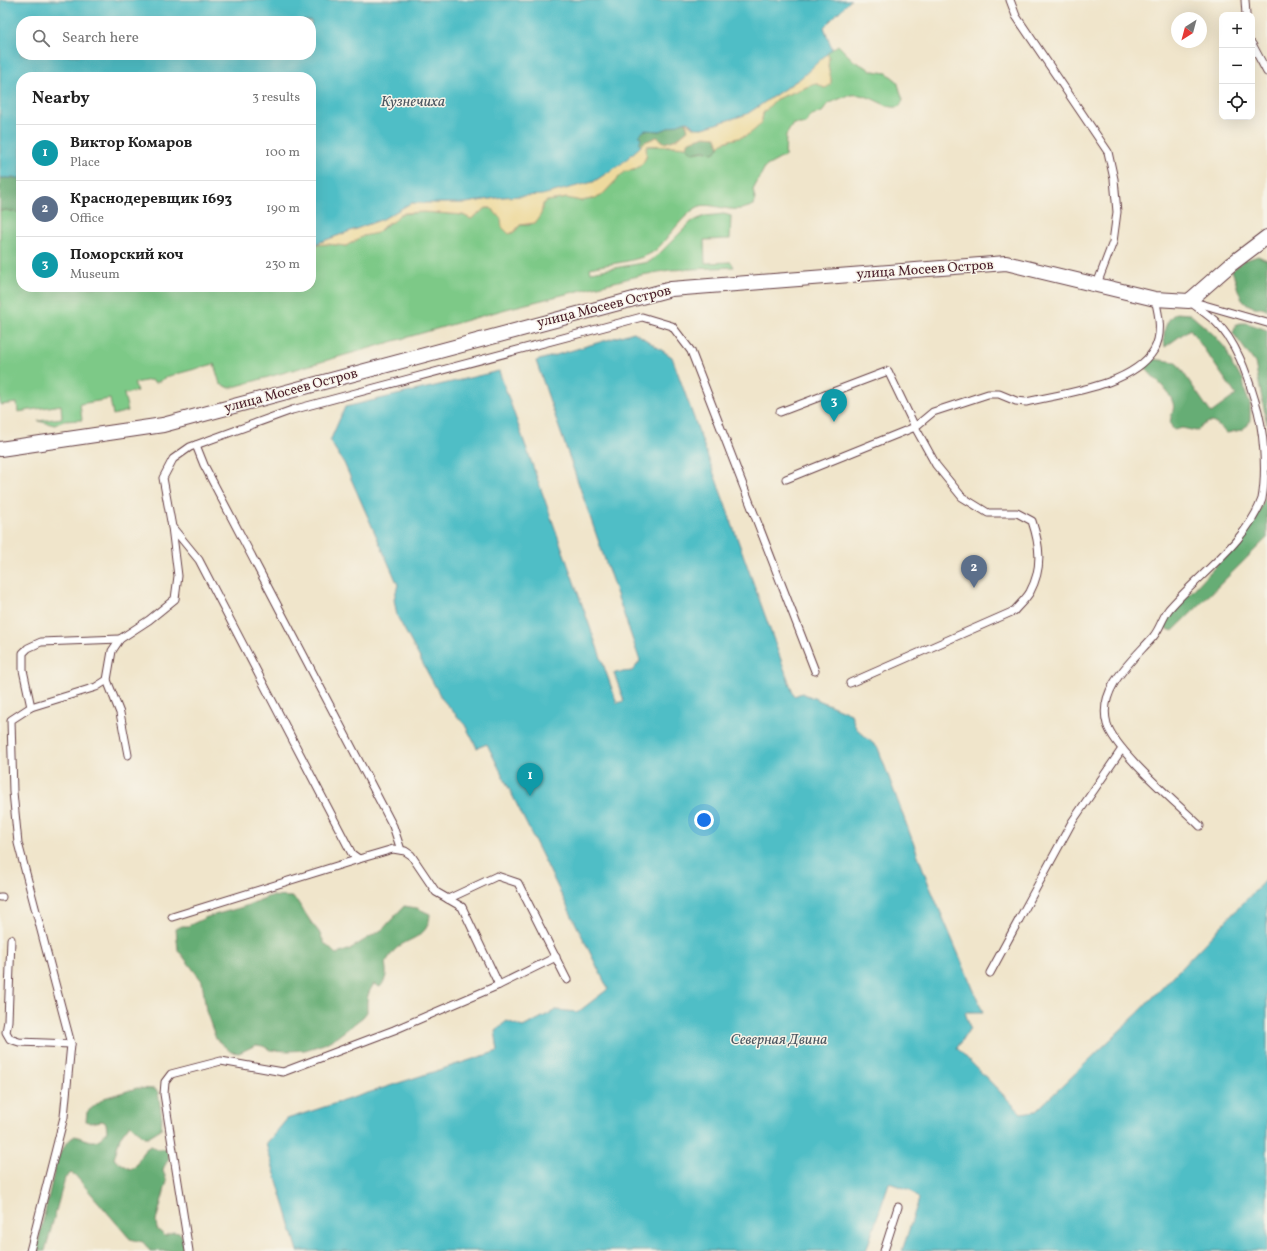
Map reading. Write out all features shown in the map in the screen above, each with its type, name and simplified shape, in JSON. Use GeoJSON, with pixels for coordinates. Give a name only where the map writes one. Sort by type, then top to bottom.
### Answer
{"type":"FeatureCollection","features":[{"type":"Feature","properties":{"kind":"street"},"geometry":{"type":"LineString","coordinates":[[1190,301],[1230,265],[1267,237]]}},
{"type":"Feature","properties":{"kind":"street","name":"улица Мосеев Остров"},"geometry":{"type":"LineString","coordinates":[[0,449],[163,425],[671,289],[1006,263],[1155,299],[1190,301]]}},
{"type":"Feature","properties":{"kind":"lane"},"geometry":{"type":"LineString","coordinates":[[1010,0],[1016,16],[1108,152],[1114,179],[1116,212],[1113,242],[1097,284]]}},
{"type":"Feature","properties":{"kind":"lane"},"geometry":{"type":"LineString","coordinates":[[1245,0],[1246,12]]}},
{"type":"Feature","properties":{"kind":"lane"},"geometry":{"type":"LineString","coordinates":[[1254,48],[1267,72]]}},
{"type":"Feature","properties":{"kind":"lane"},"geometry":{"type":"LineString","coordinates":[[786,479],[914,427],[934,412],[988,394],[999,394],[1016,402],[1026,402],[1100,384],[1127,374],[1144,362],[1154,349],[1159,337],[1159,319],[1155,299]]}},
{"type":"Feature","properties":{"kind":"lane"},"geometry":{"type":"LineString","coordinates":[[1190,301],[1267,323]]}},
{"type":"Feature","properties":{"kind":"lane"},"geometry":{"type":"LineString","coordinates":[[1190,301],[1216,322],[1240,356],[1263,425],[1266,467],[1262,498],[1250,525],[1168,610],[1154,635],[1119,676],[1110,689],[1106,701],[1107,724],[1122,749],[1200,826]]}},
{"type":"Feature","properties":{"kind":"lane"},"geometry":{"type":"LineString","coordinates":[[128,755],[120,713],[107,680],[112,651],[120,639],[149,620],[175,599],[178,576],[172,527],[163,478],[173,459],[196,445],[292,410],[642,317],[672,326],[691,351],[815,671]]}},
{"type":"Feature","properties":{"kind":"lane"},"geometry":{"type":"LineString","coordinates":[[780,412],[888,371],[914,427],[936,465],[962,497],[988,513],[1017,513],[1032,521],[1039,543],[1040,564],[1030,592],[1014,611],[850,683]]}},
{"type":"Feature","properties":{"kind":"lane"},"geometry":{"type":"LineString","coordinates":[[196,445],[204,465],[393,826],[401,850]]}},
{"type":"Feature","properties":{"kind":"lane"},"geometry":{"type":"LineString","coordinates":[[172,527],[199,560],[352,854],[359,859]]}},
{"type":"Feature","properties":{"kind":"lane"},"geometry":{"type":"LineString","coordinates":[[31,707],[23,670],[23,653],[28,648],[41,642],[120,639]]}},
{"type":"Feature","properties":{"kind":"lane"},"geometry":{"type":"LineString","coordinates":[[30,1251],[64,1117],[71,1044],[18,843],[13,792],[11,720],[31,707],[96,687],[107,680]]}},
{"type":"Feature","properties":{"kind":"lane"},"geometry":{"type":"LineString","coordinates":[[990,973],[1072,822],[1122,749]]}},
{"type":"Feature","properties":{"kind":"lane"},"geometry":{"type":"LineString","coordinates":[[172,917],[393,849],[401,850],[411,855],[436,892],[462,907],[499,986]]}},
{"type":"Feature","properties":{"kind":"lane"},"geometry":{"type":"LineString","coordinates":[[448,899],[497,876],[518,883],[567,980]]}},
{"type":"Feature","properties":{"kind":"lane"},"geometry":{"type":"LineString","coordinates":[[11,939],[8,1021],[6,1032],[10,1039],[20,1042],[71,1044]]}},
{"type":"Feature","properties":{"kind":"lane"},"geometry":{"type":"LineString","coordinates":[[189,1251],[164,1094],[165,1082],[171,1074],[221,1061],[283,1072],[394,1030],[499,986],[556,957]]}},
{"type":"Feature","properties":{"kind":"lane"},"geometry":{"type":"LineString","coordinates":[[0,1021],[8,1021]]}},
{"type":"Feature","properties":{"kind":"lane"},"geometry":{"type":"LineString","coordinates":[[884,1251],[898,1207]]}},
{"type":"Feature","properties":{"kind":"green space"},"geometry":{"type":"Polygon","coordinates":[[[838,45],[854,61],[873,71],[887,73],[897,81],[903,100],[900,106],[889,106],[870,98],[855,95],[847,96],[827,105],[822,112],[810,116],[806,124],[793,124],[786,135],[785,156],[765,167],[753,190],[755,199],[753,205],[737,209],[708,205],[696,208],[676,226],[652,253],[635,259],[590,268],[591,272],[649,262],[691,222],[705,216],[724,214],[731,216],[730,239],[704,240],[705,263],[731,262],[734,267],[670,270],[642,275],[506,309],[230,388],[220,384],[214,364],[169,376],[156,383],[151,380],[134,383],[137,391],[124,394],[128,411],[113,415],[110,399],[80,404],[82,420],[63,421],[55,425],[38,421],[62,418],[61,405],[18,412],[17,403],[0,405],[0,211],[6,210],[16,212],[16,292],[316,292],[316,245],[328,244],[346,246],[363,236],[381,230],[399,214],[424,212],[463,215],[467,217],[486,208],[492,208],[514,232],[520,225],[530,225],[543,204],[547,201],[567,198],[581,201],[601,196],[625,171],[635,170],[646,157],[646,146],[680,146],[689,148],[693,153],[718,149],[721,143],[747,135],[755,127],[759,126],[765,109],[776,99],[814,84],[818,84],[824,88],[831,82],[828,64],[829,57],[827,53],[838,45]]]}},
{"type":"Feature","properties":{"kind":"green space"},"geometry":{"type":"Polygon","coordinates":[[[686,121],[688,130],[677,139],[665,143],[657,137],[641,146],[639,144],[641,138],[639,135],[645,130],[660,131],[686,121]]]}},
{"type":"Feature","properties":{"kind":"green space"},"geometry":{"type":"Polygon","coordinates":[[[705,136],[716,137],[719,146],[716,152],[712,153],[706,150],[693,153],[686,147],[689,141],[705,136]]]}},
{"type":"Feature","properties":{"kind":"green space"},"geometry":{"type":"Polygon","coordinates":[[[0,178],[16,178],[16,212],[6,210],[0,211],[0,178]]]}},
{"type":"Feature","properties":{"kind":"green space"},"geometry":{"type":"Polygon","coordinates":[[[1258,256],[1267,260],[1267,310],[1251,306],[1242,299],[1232,271],[1243,261],[1258,256]]]}},
{"type":"Feature","properties":{"kind":"green space"},"geometry":{"type":"Polygon","coordinates":[[[1176,313],[1190,314],[1214,335],[1226,349],[1233,367],[1243,379],[1245,392],[1250,404],[1250,420],[1248,425],[1241,430],[1227,433],[1213,422],[1205,424],[1196,431],[1182,428],[1174,430],[1171,426],[1170,423],[1174,407],[1173,403],[1168,393],[1145,367],[1148,361],[1153,359],[1176,362],[1211,413],[1236,395],[1190,329],[1165,347],[1165,328],[1169,319],[1176,313]]]}},
{"type":"Feature","properties":{"kind":"green space"},"geometry":{"type":"Polygon","coordinates":[[[1247,323],[1267,330],[1267,424],[1255,363],[1233,333],[1236,324],[1247,323]]]}},
{"type":"Feature","properties":{"kind":"green space"},"geometry":{"type":"Polygon","coordinates":[[[1267,494],[1267,538],[1173,631],[1164,628],[1162,623],[1246,534],[1254,522],[1267,494]]]}},
{"type":"Feature","properties":{"kind":"green space"},"geometry":{"type":"Polygon","coordinates":[[[270,896],[292,897],[297,901],[319,932],[325,944],[336,954],[348,950],[383,929],[404,906],[417,908],[430,914],[429,922],[423,932],[402,944],[392,953],[385,963],[386,973],[382,984],[380,987],[374,984],[371,988],[367,1004],[367,1012],[363,1017],[337,1037],[324,1044],[305,1050],[270,1050],[263,1046],[256,1045],[239,1053],[231,1052],[216,1039],[206,1011],[202,981],[178,950],[176,929],[182,926],[188,926],[207,917],[243,907],[270,896]]]}},
{"type":"Feature","properties":{"kind":"green space"},"geometry":{"type":"Polygon","coordinates":[[[137,1088],[155,1089],[158,1092],[162,1118],[161,1129],[148,1137],[144,1137],[130,1124],[120,1137],[114,1159],[130,1169],[135,1167],[143,1152],[151,1146],[158,1149],[165,1149],[168,1152],[169,1158],[163,1171],[167,1181],[156,1221],[157,1229],[165,1236],[173,1232],[180,1233],[182,1236],[183,1251],[150,1251],[143,1242],[130,1239],[75,1175],[71,1173],[65,1178],[45,1251],[36,1251],[57,1160],[62,1150],[69,1140],[75,1136],[96,1141],[103,1136],[107,1131],[106,1123],[102,1121],[90,1123],[86,1121],[87,1112],[104,1098],[137,1088]]]}},
{"type":"Feature","properties":{"kind":"sand"},"geometry":{"type":"Polygon","coordinates":[[[827,53],[829,57],[828,66],[831,79],[830,85],[824,88],[818,84],[814,84],[776,99],[763,113],[761,124],[750,134],[725,142],[719,146],[716,137],[705,136],[689,141],[686,147],[646,146],[645,159],[641,165],[635,169],[625,171],[601,196],[581,201],[567,198],[547,201],[543,204],[541,214],[535,223],[520,225],[514,232],[509,234],[502,227],[501,219],[491,208],[486,208],[471,219],[463,215],[424,212],[400,214],[393,222],[387,223],[377,233],[363,236],[346,246],[328,244],[316,245],[383,219],[411,203],[466,203],[593,182],[621,163],[645,142],[657,137],[665,143],[677,139],[688,130],[686,121],[692,127],[703,128],[747,114],[802,77],[827,53]]]}},
{"type":"Feature","properties":{"kind":"water","name":"Кузнечиха"},"geometry":{"type":"Polygon","coordinates":[[[0,0],[851,0],[824,27],[832,49],[802,77],[747,114],[703,128],[696,128],[686,121],[660,131],[645,130],[639,135],[641,138],[639,144],[641,146],[621,164],[593,182],[542,195],[502,197],[466,203],[411,203],[383,219],[316,244],[316,72],[16,72],[16,178],[0,178],[0,0]]]}},
{"type":"Feature","properties":{"kind":"water","name":"Северная Двина"},"geometry":{"type":"Polygon","coordinates":[[[634,332],[672,357],[794,696],[802,693],[851,714],[856,728],[878,748],[929,885],[983,1012],[965,1012],[970,1028],[957,1048],[1021,1113],[1036,1111],[1138,1013],[1267,878],[1267,1251],[902,1251],[919,1199],[910,1190],[889,1183],[866,1251],[298,1251],[266,1144],[287,1119],[498,1051],[495,1030],[507,1021],[523,1027],[556,1010],[578,1012],[608,989],[487,744],[477,748],[465,725],[442,699],[397,616],[394,599],[398,585],[344,463],[330,441],[345,407],[499,371],[617,703],[624,701],[614,673],[632,671],[640,661],[536,361],[634,332]]]}},
{"type":"Feature","properties":{"kind":"place","name":"Поморский коч"},"geometry":{"type":"Point","coordinates":[834,422]}},
{"type":"Feature","properties":{"kind":"place","name":"Краснодеревщик 1693"},"geometry":{"type":"Point","coordinates":[974,588]}},
{"type":"Feature","properties":{"kind":"place","name":"Виктор Комаров"},"geometry":{"type":"Point","coordinates":[530,796]}}]}
